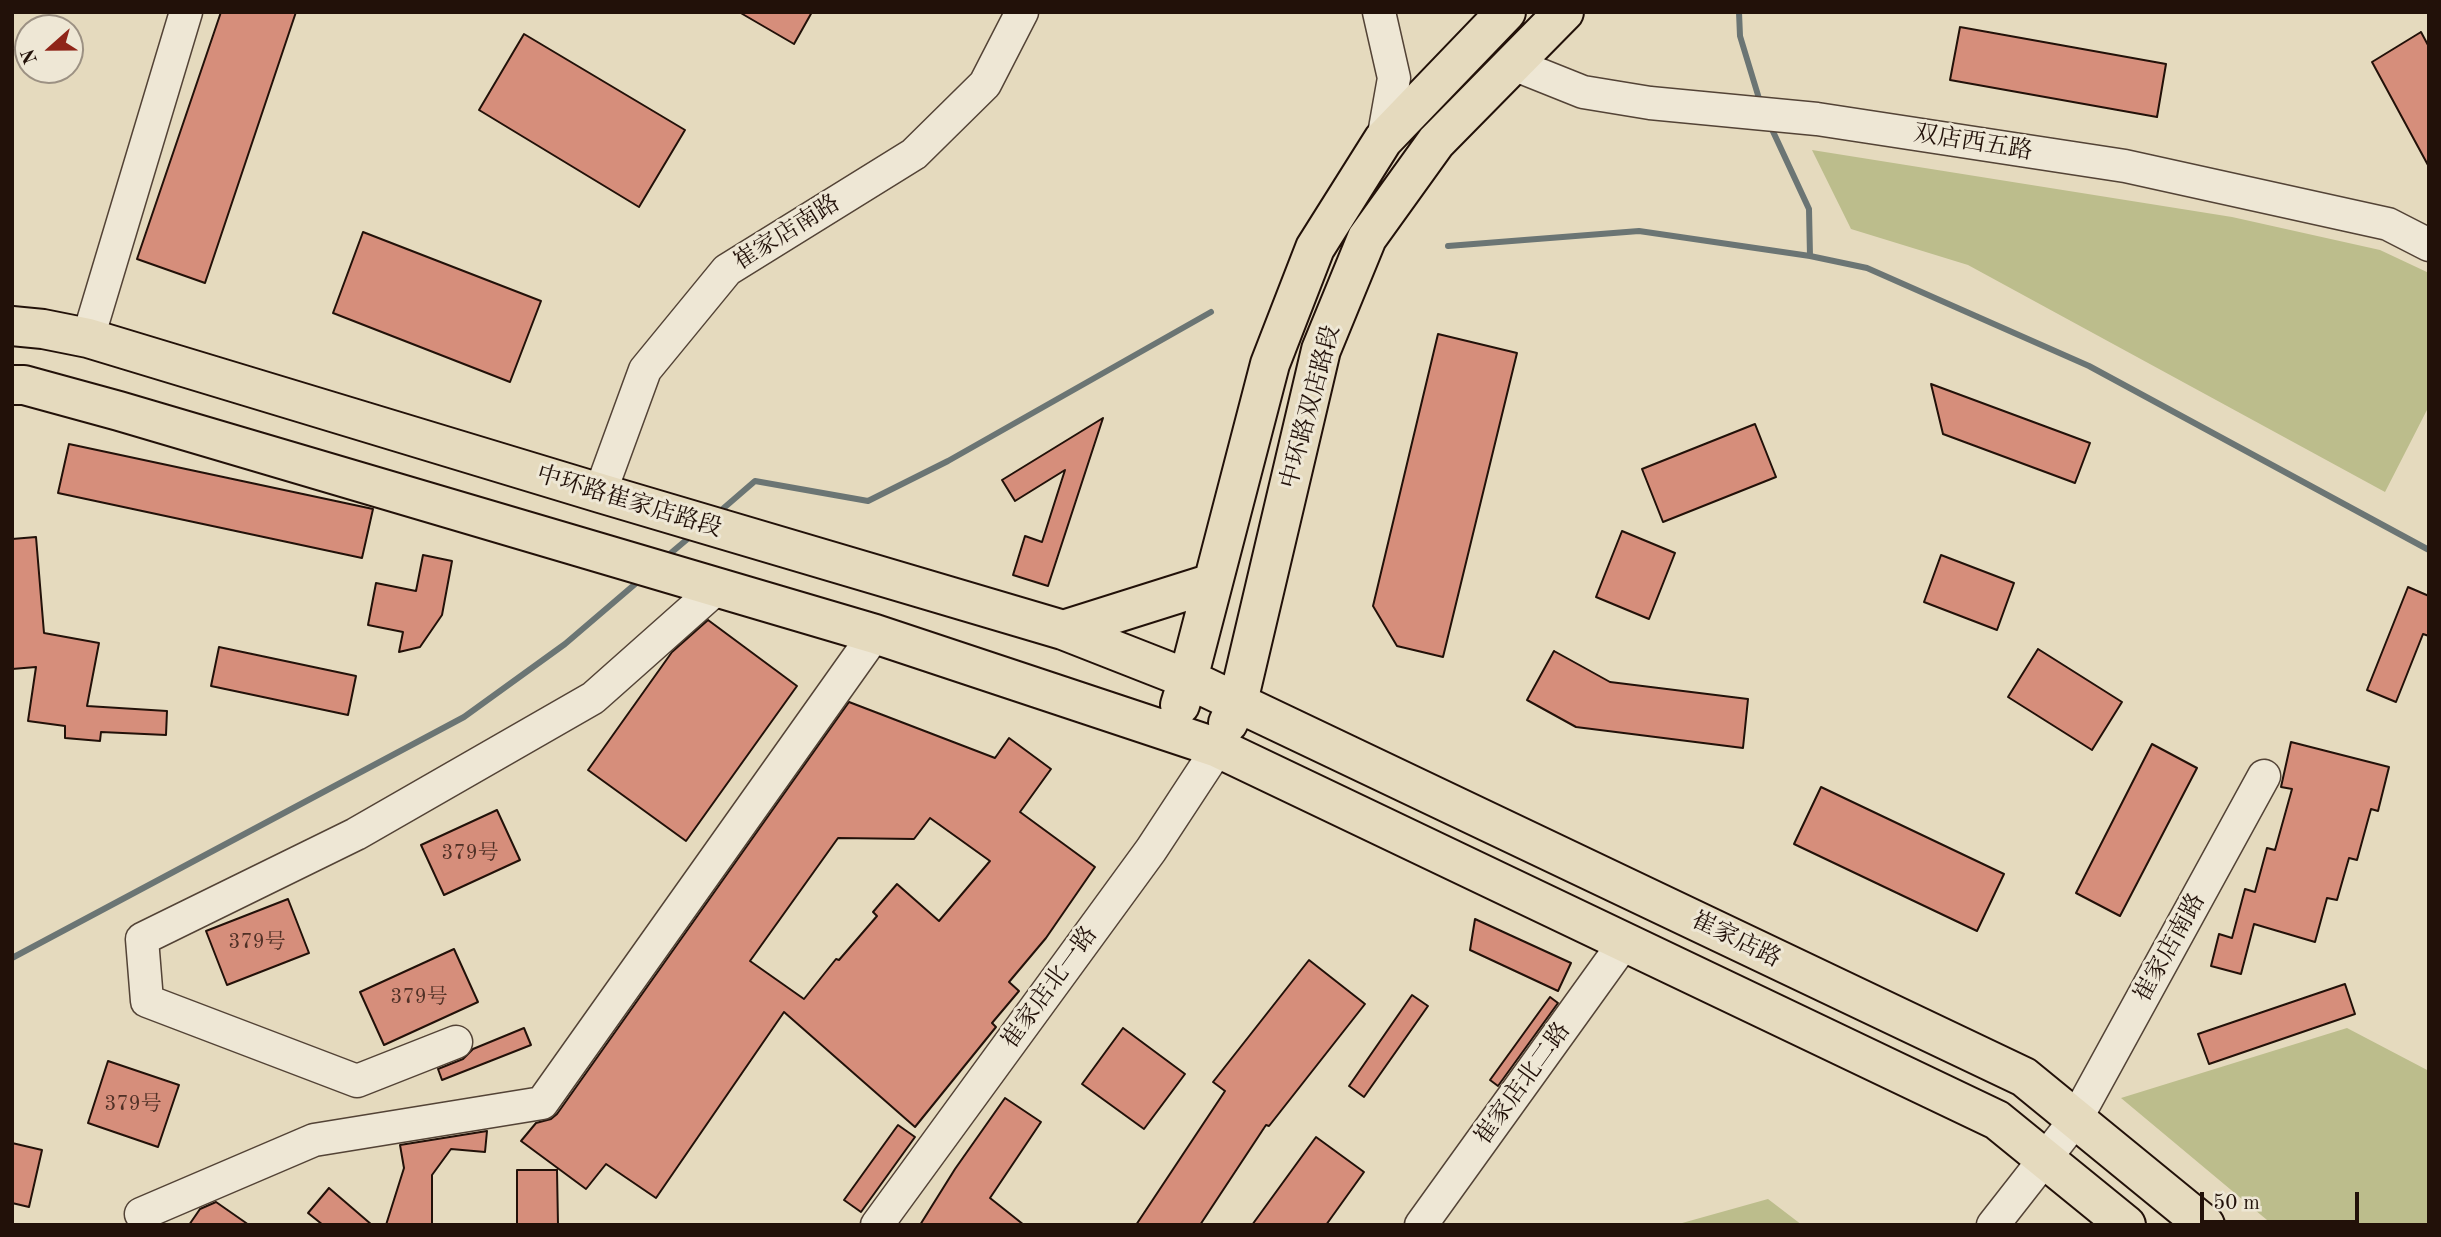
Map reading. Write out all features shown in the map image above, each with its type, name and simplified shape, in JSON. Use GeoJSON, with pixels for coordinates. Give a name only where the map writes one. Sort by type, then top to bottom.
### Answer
{"type":"FeatureCollection","features":[{"type":"Feature","properties":{"kind":"main road","name":"中环路双店路段"},"geometry":{"type":"LineString","coordinates":[[1171,731],[1188,679],[1270,363],[1315,248],[1382,140],[1506,12]]}},
{"type":"Feature","properties":{"kind":"main road","name":"中环路双店路段"},"geometry":{"type":"LineString","coordinates":[[1218,748],[1238,702],[1321,350],[1367,238],[1436,142],[1564,12]]}},
{"type":"Feature","properties":{"kind":"main road","name":"中环路崔家店路段"},"geometry":{"type":"LineString","coordinates":[[12,326],[88,338],[1063,630],[1188,679],[1238,702]]}},
{"type":"Feature","properties":{"kind":"main road"},"geometry":{"type":"LineString","coordinates":[[12,385],[24,385],[119,411],[710,584],[875,634],[1218,748]]}},
{"type":"Feature","properties":{"kind":"main road"},"geometry":{"type":"LineString","coordinates":[[1063,630],[1212,583]]}},
{"type":"Feature","properties":{"kind":"main road","name":"崔家店路"},"geometry":{"type":"LineString","coordinates":[[1238,702],[2024,1077],[2205,1225]]}},
{"type":"Feature","properties":{"kind":"main road","name":"崔家店路"},"geometry":{"type":"LineString","coordinates":[[1218,748],[1997,1119],[2126,1225]]}},
{"type":"Feature","properties":{"kind":"street"},"geometry":{"type":"LineString","coordinates":[[88,338],[186,12]]}},
{"type":"Feature","properties":{"kind":"street","name":"崔家店南路"},"geometry":{"type":"LineString","coordinates":[[600,493],[645,370],[727,270],[914,154],[985,84],[1022,12]]}},
{"type":"Feature","properties":{"kind":"street"},"geometry":{"type":"LineString","coordinates":[[1379,12],[1394,78],[1382,140]]}},
{"type":"Feature","properties":{"kind":"street","name":"双店西五路"},"geometry":{"type":"LineString","coordinates":[[1513,64],[1583,92],[1650,103],[1817,119],[2124,166],[2388,224],[2429,245]]}},
{"type":"Feature","properties":{"kind":"street"},"geometry":{"type":"LineString","coordinates":[[456,1042],[357,1081],[147,1001],[142,939],[356,834],[593,698],[710,584]]}},
{"type":"Feature","properties":{"kind":"street"},"geometry":{"type":"LineString","coordinates":[[141,1214],[314,1140],[542,1103],[875,634]]}},
{"type":"Feature","properties":{"kind":"street","name":"崔家店北一路"},"geometry":{"type":"LineString","coordinates":[[877,1225],[1151,850],[1218,748]]}},
{"type":"Feature","properties":{"kind":"street","name":"崔家店南路"},"geometry":{"type":"LineString","coordinates":[[1993,1225],[2076,1119],[2264,776]]}},
{"type":"Feature","properties":{"kind":"street","name":"崔家店北二路"},"geometry":{"type":"LineString","coordinates":[[1422,1225],[1625,943]]}},
{"type":"Feature","properties":{"kind":"green space"},"geometry":{"type":"Polygon","coordinates":[[[1812,150],[2232,217],[2380,250],[2429,273],[2429,406],[2385,492],[1968,265],[1851,229],[1812,150]]]}},
{"type":"Feature","properties":{"kind":"green space"},"geometry":{"type":"Polygon","coordinates":[[[2347,1028],[2429,1071],[2429,1225],[2273,1225],[2121,1098],[2347,1028]]]}},
{"type":"Feature","properties":{"kind":"green space"},"geometry":{"type":"Polygon","coordinates":[[[1768,1199],[1802,1225],[1675,1225],[1768,1199]]]}},
{"type":"Feature","properties":{"kind":"building"},"geometry":{"type":"Polygon","coordinates":[[[221,12],[296,12],[205,283],[137,259],[221,12]]]}},
{"type":"Feature","properties":{"kind":"building"},"geometry":{"type":"Polygon","coordinates":[[[739,12],[812,12],[794,44],[739,12]]]}},
{"type":"Feature","properties":{"kind":"building"},"geometry":{"type":"Polygon","coordinates":[[[1960,27],[2166,64],[2157,117],[1950,80],[1960,27]]]}},
{"type":"Feature","properties":{"kind":"building"},"geometry":{"type":"Polygon","coordinates":[[[2421,32],[2429,47],[2429,167],[2372,62],[2421,32]]]}},
{"type":"Feature","properties":{"kind":"building"},"geometry":{"type":"Polygon","coordinates":[[[524,34],[685,130],[639,207],[479,110],[524,34]]]}},
{"type":"Feature","properties":{"kind":"building"},"geometry":{"type":"Polygon","coordinates":[[[363,232],[541,301],[510,382],[333,313],[363,232]]]}},
{"type":"Feature","properties":{"kind":"building"},"geometry":{"type":"Polygon","coordinates":[[[1438,334],[1517,353],[1443,657],[1397,646],[1373,606],[1438,334]]]}},
{"type":"Feature","properties":{"kind":"building"},"geometry":{"type":"Polygon","coordinates":[[[1931,384],[2090,443],[2075,483],[1943,434],[1931,384]]]}},
{"type":"Feature","properties":{"kind":"building"},"geometry":{"type":"Polygon","coordinates":[[[1103,418],[1048,586],[1013,575],[1025,536],[1042,542],[1065,470],[1015,501],[1002,480],[1103,418]]]}},
{"type":"Feature","properties":{"kind":"building"},"geometry":{"type":"Polygon","coordinates":[[[1755,424],[1776,477],[1663,522],[1642,469],[1755,424]]]}},
{"type":"Feature","properties":{"kind":"building"},"geometry":{"type":"Polygon","coordinates":[[[69,444],[373,509],[362,558],[58,493],[69,444]]]}},
{"type":"Feature","properties":{"kind":"building"},"geometry":{"type":"Polygon","coordinates":[[[1622,531],[1675,553],[1649,619],[1596,597],[1622,531]]]}},
{"type":"Feature","properties":{"kind":"building"},"geometry":{"type":"Polygon","coordinates":[[[36,537],[44,633],[99,643],[87,706],[167,711],[166,735],[101,732],[100,741],[65,738],[65,726],[28,721],[36,667],[12,669],[12,539],[36,537]]]}},
{"type":"Feature","properties":{"kind":"building"},"geometry":{"type":"Polygon","coordinates":[[[423,555],[452,561],[442,615],[420,647],[399,652],[403,632],[368,625],[376,583],[416,591],[423,555]]]}},
{"type":"Feature","properties":{"kind":"building"},"geometry":{"type":"Polygon","coordinates":[[[1941,555],[2014,583],[1997,630],[1924,602],[1941,555]]]}},
{"type":"Feature","properties":{"kind":"building"},"geometry":{"type":"Polygon","coordinates":[[[2408,587],[2429,596],[2429,636],[2423,634],[2396,702],[2367,690],[2408,587]]]}},
{"type":"Feature","properties":{"kind":"building"},"geometry":{"type":"Polygon","coordinates":[[[708,620],[797,686],[686,841],[588,770],[672,652],[708,620]]]}},
{"type":"Feature","properties":{"kind":"building"},"geometry":{"type":"Polygon","coordinates":[[[219,647],[356,676],[348,715],[211,686],[219,647]]]}},
{"type":"Feature","properties":{"kind":"building"},"geometry":{"type":"Polygon","coordinates":[[[2038,649],[2122,702],[2092,750],[2008,697],[2038,649]]]}},
{"type":"Feature","properties":{"kind":"building"},"geometry":{"type":"Polygon","coordinates":[[[1554,651],[1610,682],[1748,699],[1743,748],[1576,727],[1527,700],[1554,651]]]}},
{"type":"Feature","properties":{"kind":"building"},"geometry":{"type":"Polygon","coordinates":[[[849,702],[995,758],[1009,738],[1051,769],[1020,812],[1095,867],[1046,938],[1009,982],[1019,991],[992,1023],[996,1027],[915,1127],[784,1012],[656,1198],[606,1164],[586,1189],[521,1141],[536,1123],[551,1119],[849,702]],[[930,818],[914,839],[838,838],[750,961],[804,999],[836,959],[839,960],[877,916],[873,912],[897,884],[939,921],[990,861],[930,818]]]}},
{"type":"Feature","properties":{"kind":"building"},"geometry":{"type":"Polygon","coordinates":[[[2291,742],[2389,767],[2378,811],[2371,809],[2357,860],[2349,858],[2337,900],[2327,898],[2315,942],[2254,924],[2241,974],[2211,966],[2219,934],[2232,938],[2245,889],[2255,892],[2267,848],[2275,850],[2292,789],[2281,787],[2291,742]]]}},
{"type":"Feature","properties":{"kind":"building"},"geometry":{"type":"Polygon","coordinates":[[[2152,744],[2197,768],[2120,916],[2076,893],[2152,744]]]}},
{"type":"Feature","properties":{"kind":"building"},"geometry":{"type":"Polygon","coordinates":[[[1821,787],[2004,874],[1977,931],[1794,844],[1821,787]]]}},
{"type":"Feature","properties":{"kind":"building"},"geometry":{"type":"Polygon","coordinates":[[[497,810],[520,860],[444,895],[421,845],[497,810]]]}},
{"type":"Feature","properties":{"kind":"building"},"geometry":{"type":"Polygon","coordinates":[[[288,899],[309,953],[227,985],[206,931],[288,899]]]}},
{"type":"Feature","properties":{"kind":"building"},"geometry":{"type":"Polygon","coordinates":[[[1475,919],[1571,963],[1558,991],[1470,950],[1475,919]]]}},
{"type":"Feature","properties":{"kind":"building"},"geometry":{"type":"Polygon","coordinates":[[[454,949],[478,1002],[384,1045],[360,992],[454,949]]]}},
{"type":"Feature","properties":{"kind":"building"},"geometry":{"type":"Polygon","coordinates":[[[1309,960],[1365,1004],[1269,1126],[1266,1125],[1200,1225],[1136,1225],[1225,1091],[1213,1082],[1309,960]]]}},
{"type":"Feature","properties":{"kind":"building"},"geometry":{"type":"Polygon","coordinates":[[[2345,984],[2355,1014],[2209,1064],[2198,1034],[2345,984]]]}},
{"type":"Feature","properties":{"kind":"building"},"geometry":{"type":"Polygon","coordinates":[[[1412,995],[1428,1006],[1364,1097],[1349,1086],[1412,995]]]}},
{"type":"Feature","properties":{"kind":"building"},"geometry":{"type":"Polygon","coordinates":[[[1550,997],[1558,1003],[1498,1086],[1490,1080],[1550,997]]]}},
{"type":"Feature","properties":{"kind":"building"},"geometry":{"type":"Polygon","coordinates":[[[524,1028],[531,1045],[442,1080],[438,1069],[463,1059],[473,1049],[524,1028]]]}},
{"type":"Feature","properties":{"kind":"building"},"geometry":{"type":"Polygon","coordinates":[[[1123,1028],[1185,1074],[1144,1129],[1082,1084],[1123,1028]]]}},
{"type":"Feature","properties":{"kind":"building"},"geometry":{"type":"Polygon","coordinates":[[[108,1061],[179,1085],[158,1147],[88,1123],[108,1061]]]}},
{"type":"Feature","properties":{"kind":"building"},"geometry":{"type":"Polygon","coordinates":[[[1005,1098],[1041,1122],[990,1198],[1024,1225],[920,1225],[955,1169],[1005,1098]]]}},
{"type":"Feature","properties":{"kind":"building"},"geometry":{"type":"Polygon","coordinates":[[[898,1125],[915,1137],[861,1212],[844,1200],[898,1125]]]}},
{"type":"Feature","properties":{"kind":"building"},"geometry":{"type":"Polygon","coordinates":[[[487,1131],[485,1152],[451,1149],[432,1175],[432,1225],[386,1225],[404,1168],[400,1145],[487,1131]]]}},
{"type":"Feature","properties":{"kind":"building"},"geometry":{"type":"Polygon","coordinates":[[[1316,1137],[1364,1172],[1326,1225],[1252,1225],[1316,1137]]]}},
{"type":"Feature","properties":{"kind":"building"},"geometry":{"type":"Polygon","coordinates":[[[12,1143],[42,1150],[29,1207],[12,1203],[12,1143]]]}},
{"type":"Feature","properties":{"kind":"building"},"geometry":{"type":"Polygon","coordinates":[[[517,1170],[557,1170],[558,1225],[517,1225],[517,1170]]]}},
{"type":"Feature","properties":{"kind":"building"},"geometry":{"type":"Polygon","coordinates":[[[329,1188],[372,1225],[323,1225],[308,1213],[329,1188]]]}},
{"type":"Feature","properties":{"kind":"building"},"geometry":{"type":"Polygon","coordinates":[[[216,1202],[249,1225],[189,1225],[200,1209],[216,1202]]]}},
{"type":"Feature","properties":{"kind":"waterway"},"geometry":{"type":"LineString","coordinates":[[1739,12],[1740,36],[1761,105]]}},
{"type":"Feature","properties":{"kind":"waterway"},"geometry":{"type":"LineString","coordinates":[[1770,125],[1809,209],[1810,256]]}},
{"type":"Feature","properties":{"kind":"waterway"},"geometry":{"type":"LineString","coordinates":[[1448,246],[1639,231],[1810,256],[1867,268],[2089,366],[2429,550]]}},
{"type":"Feature","properties":{"kind":"waterway"},"geometry":{"type":"LineString","coordinates":[[718,513],[755,481],[868,501],[948,461],[1211,312]]}},
{"type":"Feature","properties":{"kind":"waterway"},"geometry":{"type":"LineString","coordinates":[[665,558],[691,536]]}},
{"type":"Feature","properties":{"kind":"waterway"},"geometry":{"type":"LineString","coordinates":[[12,958],[464,717],[565,644],[641,579]]}}]}
